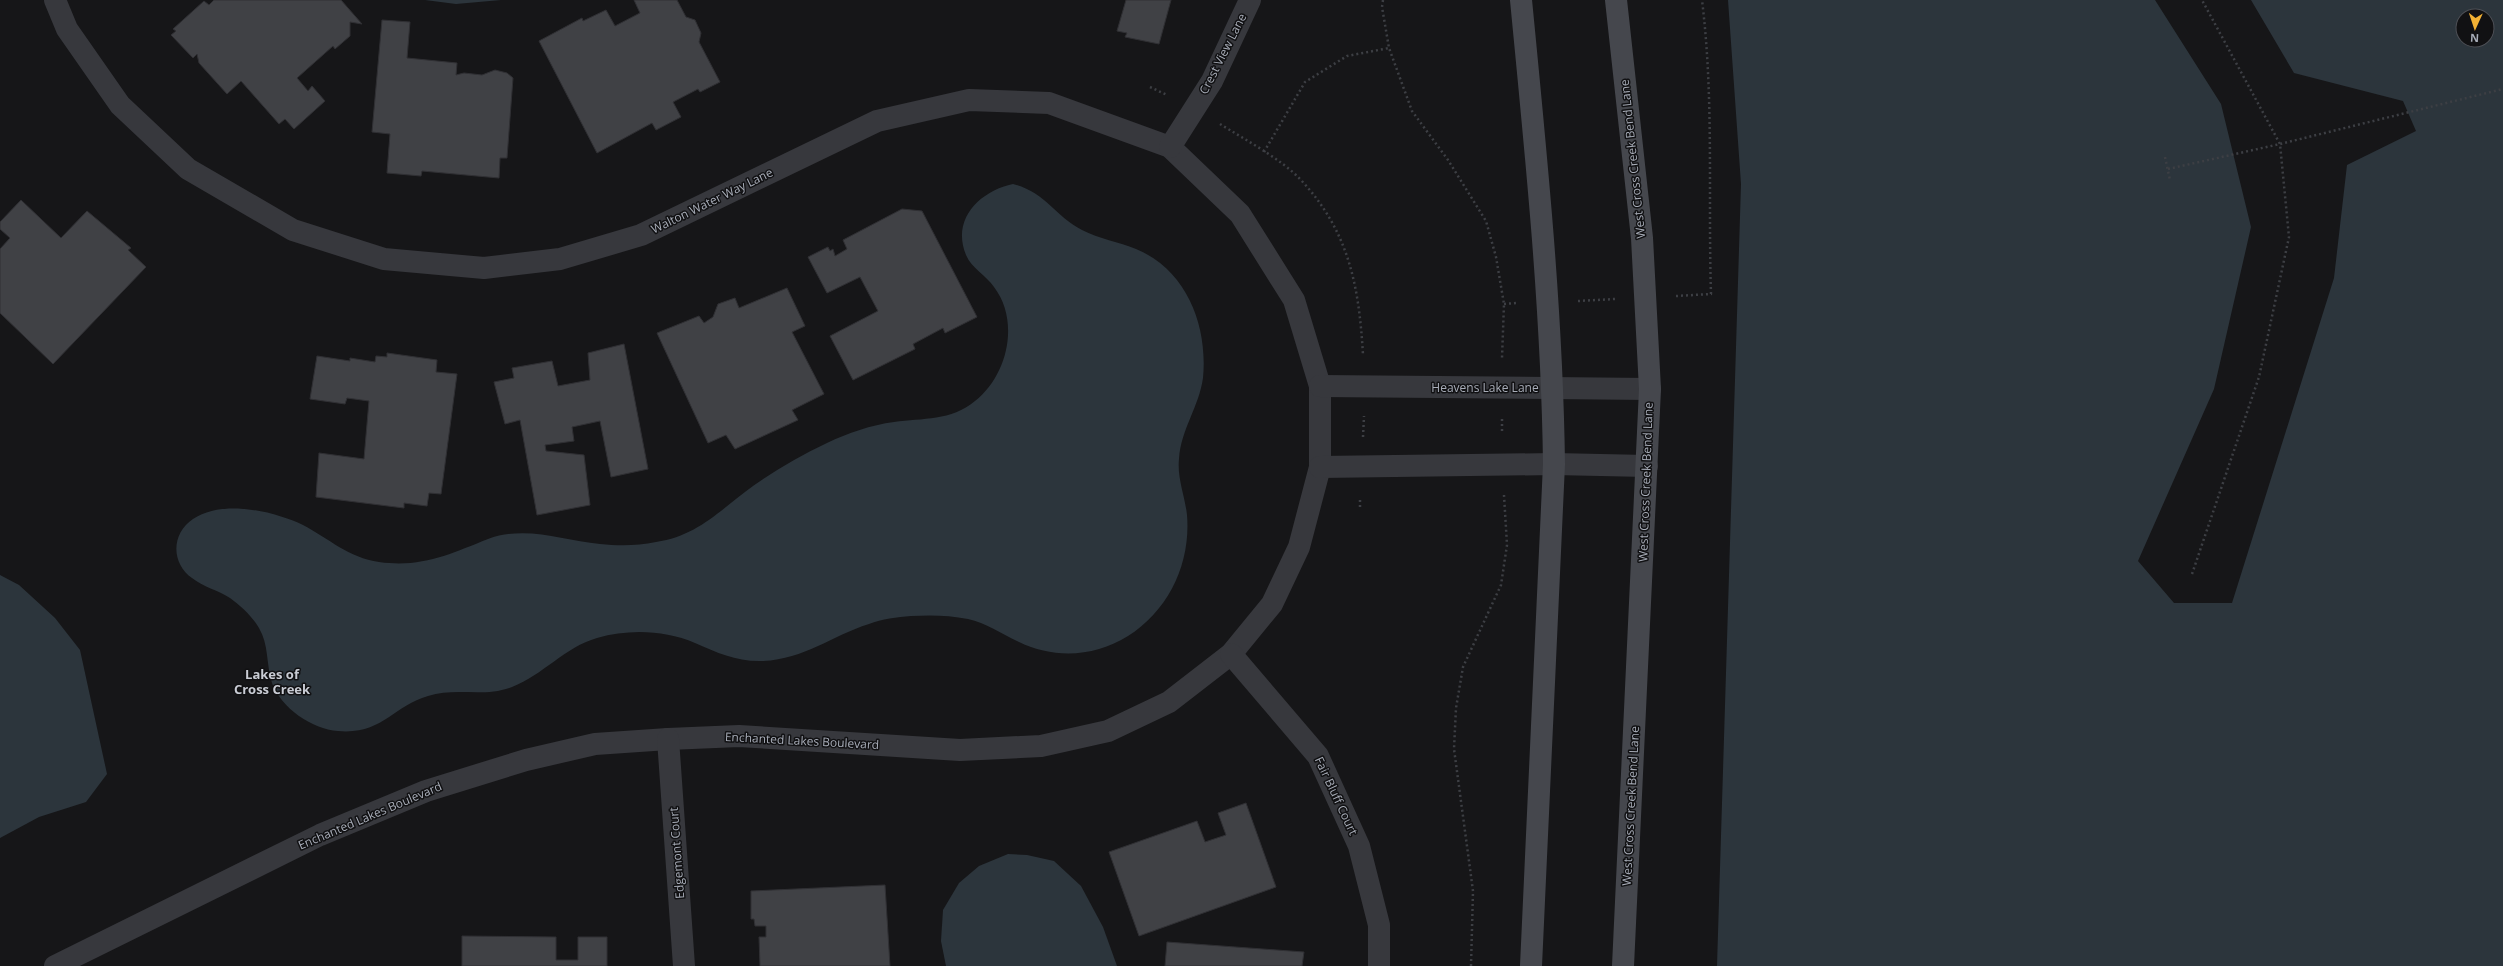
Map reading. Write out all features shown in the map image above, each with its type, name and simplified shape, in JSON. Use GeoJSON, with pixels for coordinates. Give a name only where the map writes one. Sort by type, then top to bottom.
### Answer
{"type":"FeatureCollection","features":[{"type":"Feature","properties":{"kind":"main road"},"geometry":{"type":"LineString","coordinates":[[1521,0],[1545,248],[1553,389],[1554,464],[1532,966]]}},
{"type":"Feature","properties":{"kind":"main road","name":"West Cross Creek Bend Lane"},"geometry":{"type":"LineString","coordinates":[[1616,0],[1642,238],[1650,390],[1624,966]]}},
{"type":"Feature","properties":{"kind":"street","name":"Walton Water Way Lane"},"geometry":{"type":"LineString","coordinates":[[55,0],[67,29],[120,105],[188,169],[293,230],[384,259],[484,268],[560,259],[641,235],[878,121],[969,100],[1049,103],[1170,147],[1240,214],[1294,300],[1320,386]]}},
{"type":"Feature","properties":{"kind":"street","name":"Crest View Lane"},"geometry":{"type":"LineString","coordinates":[[1170,147],[1212,81],[1250,0]]}},
{"type":"Feature","properties":{"kind":"street","name":"Heavens Lake Lane"},"geometry":{"type":"LineString","coordinates":[[1320,386],[1650,390]]}},
{"type":"Feature","properties":{"kind":"street","name":"Enchanted Lakes Boulevard"},"geometry":{"type":"LineString","coordinates":[[55,966],[320,835],[426,791],[526,760],[595,744],[739,736],[960,750],[1040,746],[1108,731],[1169,702],[1231,654],[1272,604],[1299,547],[1320,467],[1320,386]]}},
{"type":"Feature","properties":{"kind":"street"},"geometry":{"type":"LineString","coordinates":[[1320,467],[1554,464],[1647,466]]}},
{"type":"Feature","properties":{"kind":"street","name":"Fair Bluff Court"},"geometry":{"type":"LineString","coordinates":[[1231,654],[1318,756],[1359,846],[1379,925],[1379,966]]}},
{"type":"Feature","properties":{"kind":"street","name":"Edgemont Court"},"geometry":{"type":"LineString","coordinates":[[668,739],[684,966]]}},
{"type":"Feature","properties":{"kind":"path"},"geometry":{"type":"LineString","coordinates":[[2192,574],[2258,377],[2289,237],[2280,144],[2202,0]]}},
{"type":"Feature","properties":{"kind":"path"},"geometry":{"type":"LineString","coordinates":[[1264,152],[1305,82],[1347,56],[1389,48]]}},
{"type":"Feature","properties":{"kind":"path"},"geometry":{"type":"LineString","coordinates":[[2168,169],[2280,144],[2503,89]]}},
{"type":"Feature","properties":{"kind":"path"},"geometry":{"type":"LineString","coordinates":[[2165,157],[2170,180]]}},
{"type":"Feature","properties":{"kind":"shaded area"},"geometry":{"type":"Polygon","coordinates":[[[425,0],[501,0],[456,4],[425,0]]]}},
{"type":"Feature","properties":{"kind":"shaded area"},"geometry":{"type":"Polygon","coordinates":[[[1728,0],[2155,0],[2221,104],[2251,227],[2214,389],[2138,561],[2174,603],[2232,603],[2334,278],[2347,165],[2416,131],[2403,101],[2294,73],[2251,0],[2503,0],[2503,966],[1717,966],[1741,184],[1728,0]]]}},
{"type":"Feature","properties":{"kind":"shaded area"},"geometry":{"type":"Polygon","coordinates":[[[1013,184],[1042,198],[1064,218],[1082,230],[1095,236],[1136,249],[1154,258],[1169,271],[1181,285],[1197,320],[1202,339],[1204,358],[1201,389],[1180,448],[1179,473],[1187,515],[1187,533],[1181,568],[1166,599],[1155,613],[1128,636],[1115,643],[1088,652],[1060,653],[1046,651],[1019,642],[975,621],[954,617],[925,615],[890,618],[874,622],[805,652],[778,659],[754,661],[728,656],[671,635],[646,632],[621,633],[585,642],[564,654],[534,676],[512,687],[491,692],[438,693],[405,706],[386,719],[366,729],[338,731],[308,722],[282,701],[272,683],[262,634],[253,619],[230,598],[192,578],[180,565],[177,557],[177,540],[186,525],[193,519],[205,513],[233,508],[263,512],[291,520],[312,530],[348,552],[368,560],[379,562],[409,563],[422,561],[461,550],[488,539],[516,533],[530,533],[614,545],[635,545],[656,542],[671,539],[697,528],[771,474],[835,439],[877,425],[936,418],[956,412],[975,401],[996,377],[1007,347],[1008,331],[1007,316],[1002,301],[991,283],[972,264],[966,255],[962,242],[962,230],[972,209],[980,200],[990,193],[1013,184]]]}},
{"type":"Feature","properties":{"kind":"shaded area"},"geometry":{"type":"Polygon","coordinates":[[[0,575],[19,585],[55,618],[80,650],[107,774],[86,802],[39,817],[0,838],[0,575]]]}},
{"type":"Feature","properties":{"kind":"shaded area"},"geometry":{"type":"Polygon","coordinates":[[[1008,854],[1027,855],[1054,861],[1081,886],[1103,927],[1117,966],[946,966],[941,941],[943,910],[959,883],[979,866],[1008,854]]]}},
{"type":"Feature","properties":{"kind":"building"},"geometry":{"type":"Polygon","coordinates":[[[214,0],[341,0],[362,24],[350,22],[350,36],[335,49],[333,46],[297,78],[308,91],[312,86],[325,101],[294,129],[285,119],[279,124],[241,81],[227,94],[199,63],[197,54],[193,58],[171,35],[176,31],[173,29],[204,1],[209,5],[214,0]]]}},
{"type":"Feature","properties":{"kind":"building"},"geometry":{"type":"Polygon","coordinates":[[[634,0],[677,0],[686,17],[695,20],[701,33],[699,42],[720,82],[700,92],[698,89],[673,102],[681,117],[656,130],[652,123],[597,153],[539,41],[582,18],[583,21],[606,10],[615,26],[640,13],[634,0]]]}},
{"type":"Feature","properties":{"kind":"building"},"geometry":{"type":"Polygon","coordinates":[[[1126,0],[1171,0],[1159,44],[1125,37],[1127,33],[1117,31],[1126,0]]]}},
{"type":"Feature","properties":{"kind":"building"},"geometry":{"type":"Polygon","coordinates":[[[382,20],[410,22],[407,58],[457,63],[456,75],[464,73],[482,75],[495,70],[507,73],[513,78],[507,158],[500,158],[499,178],[422,171],[421,176],[387,173],[390,134],[372,132],[382,20]]]}},
{"type":"Feature","properties":{"kind":"building"},"geometry":{"type":"Polygon","coordinates":[[[21,200],[61,238],[87,211],[131,248],[128,250],[146,267],[53,364],[0,313],[0,249],[10,238],[0,229],[0,222],[21,200]]]}},
{"type":"Feature","properties":{"kind":"building"},"geometry":{"type":"Polygon","coordinates":[[[902,209],[922,211],[977,317],[945,333],[943,328],[913,344],[915,349],[853,380],[830,336],[878,311],[860,277],[827,293],[808,257],[828,247],[830,251],[833,249],[835,256],[847,249],[843,240],[902,209]]]}},
{"type":"Feature","properties":{"kind":"building"},"geometry":{"type":"Polygon","coordinates":[[[787,288],[805,326],[792,332],[824,394],[792,410],[798,420],[735,449],[726,435],[708,443],[657,333],[699,316],[704,323],[713,317],[718,304],[735,298],[739,308],[787,288]]]}},
{"type":"Feature","properties":{"kind":"building"},"geometry":{"type":"Polygon","coordinates":[[[624,344],[648,469],[611,477],[600,421],[572,427],[574,441],[545,445],[546,451],[584,455],[590,505],[537,515],[520,420],[505,424],[494,382],[514,378],[512,368],[552,361],[558,386],[590,380],[588,353],[624,344]]]}},
{"type":"Feature","properties":{"kind":"building"},"geometry":{"type":"Polygon","coordinates":[[[387,353],[437,360],[436,372],[457,374],[441,494],[429,493],[427,506],[404,503],[404,508],[316,497],[319,453],[364,459],[369,401],[347,398],[345,404],[310,399],[317,356],[350,361],[350,358],[375,362],[376,356],[387,357],[387,353]]]}},
{"type":"Feature","properties":{"kind":"building"},"geometry":{"type":"Polygon","coordinates":[[[1246,803],[1276,887],[1139,936],[1109,852],[1197,821],[1205,842],[1226,835],[1218,813],[1246,803]]]}},
{"type":"Feature","properties":{"kind":"building"},"geometry":{"type":"Polygon","coordinates":[[[885,885],[890,966],[760,966],[759,937],[766,937],[766,926],[755,926],[754,919],[751,919],[751,891],[885,885]]]}},
{"type":"Feature","properties":{"kind":"building"},"geometry":{"type":"Polygon","coordinates":[[[462,936],[556,937],[556,960],[578,960],[578,937],[607,937],[607,966],[462,966],[462,936]]]}},
{"type":"Feature","properties":{"kind":"building"},"geometry":{"type":"Polygon","coordinates":[[[1167,942],[1304,952],[1302,966],[1165,966],[1167,942]]]}},
{"type":"Feature","properties":{"kind":"district","name":"Lakes of Cross Creek"},"geometry":{"type":"Point","coordinates":[272,682]}}]}
